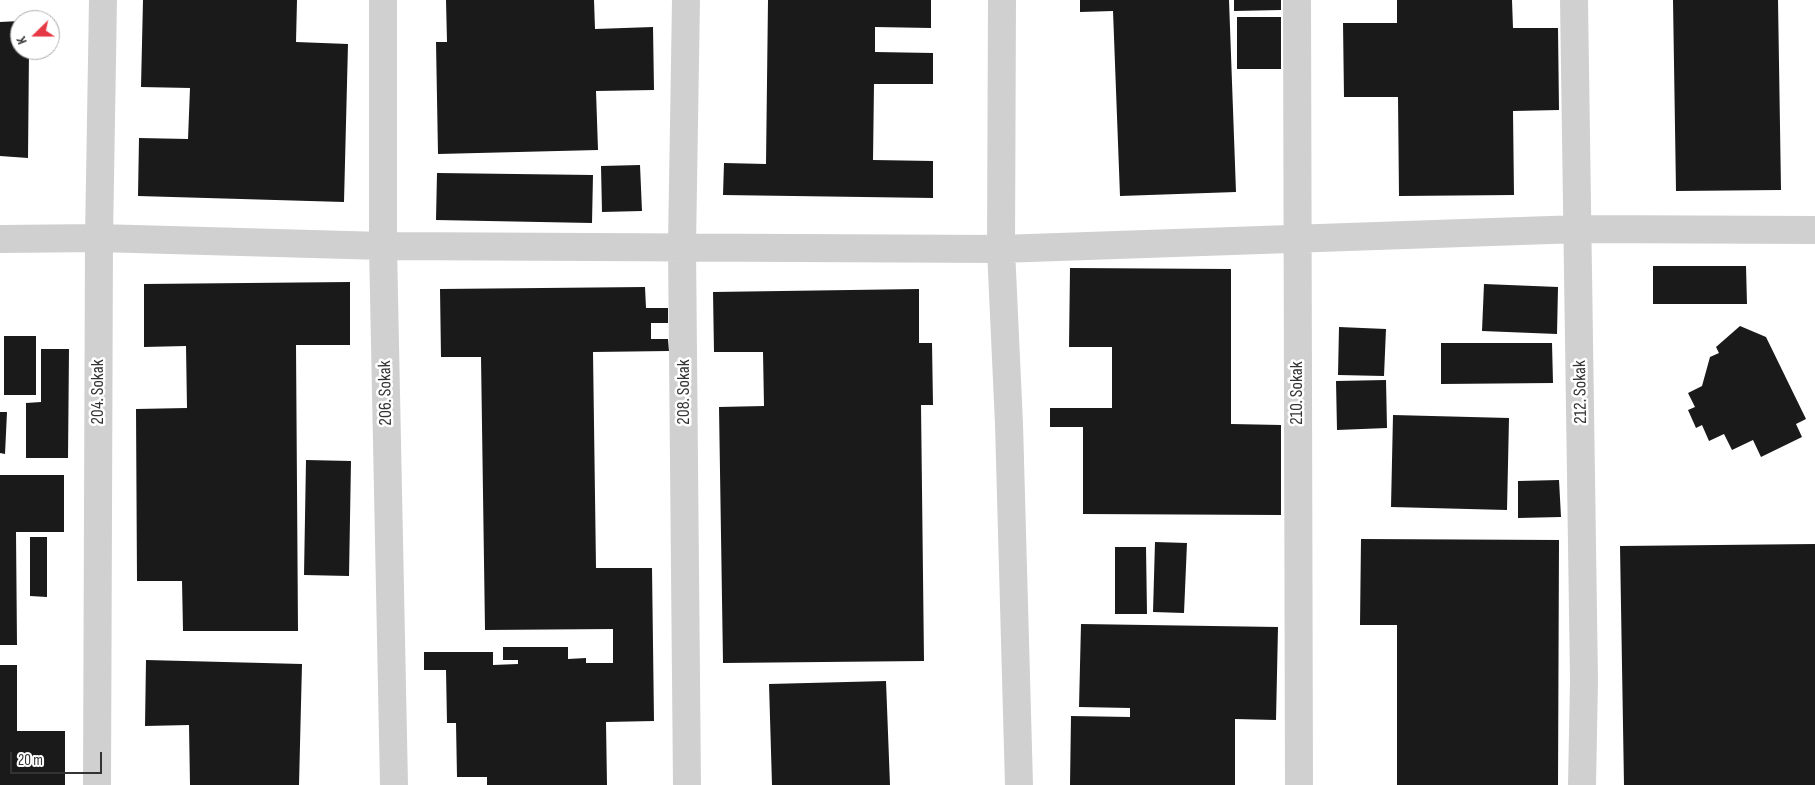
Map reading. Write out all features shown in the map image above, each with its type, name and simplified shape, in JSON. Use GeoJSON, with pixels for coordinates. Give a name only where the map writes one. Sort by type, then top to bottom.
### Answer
{"type":"FeatureCollection","features":[{"type":"Feature","properties":{"kind":"street","name":"204. Sokak"},"geometry":{"type":"LineString","coordinates":[[97,785],[99,238],[103,0]]}},
{"type":"Feature","properties":{"kind":"street","name":"206. Sokak"},"geometry":{"type":"LineString","coordinates":[[383,0],[383,246],[394,785]]}},
{"type":"Feature","properties":{"kind":"street","name":"208. Sokak"},"geometry":{"type":"LineString","coordinates":[[686,0],[682,246],[687,785]]}},
{"type":"Feature","properties":{"kind":"street"},"geometry":{"type":"LineString","coordinates":[[1002,0],[1001,249],[1009,424],[1019,785]]}},
{"type":"Feature","properties":{"kind":"street","name":"210. Sokak"},"geometry":{"type":"LineString","coordinates":[[1297,0],[1299,785]]}},
{"type":"Feature","properties":{"kind":"street","name":"212. Sokak"},"geometry":{"type":"LineString","coordinates":[[1574,0],[1579,229],[1584,680],[1582,785]]}},
{"type":"Feature","properties":{"kind":"street"},"geometry":{"type":"LineString","coordinates":[[0,239],[99,238],[383,246],[1001,249],[1579,229],[1815,230]]}},
{"type":"Feature","properties":{"kind":"building"},"geometry":{"type":"Polygon","coordinates":[[[143,0],[297,0],[296,42],[348,44],[344,202],[138,196],[139,138],[188,139],[190,88],[141,87],[143,0]]]}},
{"type":"Feature","properties":{"kind":"building"},"geometry":{"type":"Polygon","coordinates":[[[446,0],[594,0],[595,29],[653,27],[654,90],[596,91],[598,150],[438,154],[436,42],[447,42],[446,0]]]}},
{"type":"Feature","properties":{"kind":"building"},"geometry":{"type":"Polygon","coordinates":[[[768,0],[931,0],[931,28],[875,27],[875,52],[933,53],[933,84],[874,84],[873,160],[933,161],[933,198],[723,195],[724,163],[766,164],[768,0]]]}},
{"type":"Feature","properties":{"kind":"building"},"geometry":{"type":"Polygon","coordinates":[[[1080,0],[1229,0],[1236,192],[1120,196],[1113,11],[1080,12],[1080,0]]]}},
{"type":"Feature","properties":{"kind":"building"},"geometry":{"type":"Polygon","coordinates":[[[1234,0],[1281,0],[1281,10],[1234,11],[1234,0]]]}},
{"type":"Feature","properties":{"kind":"building"},"geometry":{"type":"Polygon","coordinates":[[[1397,0],[1512,0],[1513,28],[1558,28],[1559,110],[1513,111],[1514,195],[1399,196],[1398,97],[1344,97],[1343,23],[1397,23],[1397,0]]]}},
{"type":"Feature","properties":{"kind":"building"},"geometry":{"type":"Polygon","coordinates":[[[1673,0],[1778,0],[1781,190],[1676,191],[1673,0]]]}},
{"type":"Feature","properties":{"kind":"building"},"geometry":{"type":"Polygon","coordinates":[[[1237,17],[1281,17],[1281,69],[1237,69],[1237,17]]]}},
{"type":"Feature","properties":{"kind":"building"},"geometry":{"type":"Polygon","coordinates":[[[0,22],[10,22],[10,60],[29,60],[28,158],[0,156],[0,22]]]}},
{"type":"Feature","properties":{"kind":"building"},"geometry":{"type":"Polygon","coordinates":[[[640,165],[642,211],[602,212],[601,166],[640,165]]]}},
{"type":"Feature","properties":{"kind":"building"},"geometry":{"type":"Polygon","coordinates":[[[437,173],[593,175],[592,223],[436,220],[437,173]]]}},
{"type":"Feature","properties":{"kind":"building"},"geometry":{"type":"Polygon","coordinates":[[[1653,266],[1746,266],[1747,304],[1653,304],[1653,266]]]}},
{"type":"Feature","properties":{"kind":"building"},"geometry":{"type":"Polygon","coordinates":[[[1070,268],[1231,269],[1231,424],[1281,425],[1281,515],[1083,514],[1083,427],[1050,427],[1050,408],[1112,408],[1112,347],[1069,347],[1070,268]]]}},
{"type":"Feature","properties":{"kind":"building"},"geometry":{"type":"Polygon","coordinates":[[[350,282],[350,345],[296,345],[298,631],[183,631],[182,581],[137,581],[136,409],[187,408],[186,346],[144,347],[144,284],[350,282]]]}},
{"type":"Feature","properties":{"kind":"building"},"geometry":{"type":"Polygon","coordinates":[[[1484,284],[1558,287],[1557,334],[1482,331],[1484,284]]]}},
{"type":"Feature","properties":{"kind":"building"},"geometry":{"type":"Polygon","coordinates":[[[645,287],[646,308],[668,308],[668,323],[651,323],[651,339],[668,339],[669,351],[593,352],[596,568],[652,568],[654,721],[606,722],[607,785],[487,785],[487,777],[457,777],[456,723],[447,723],[446,670],[424,670],[424,652],[493,652],[493,665],[518,664],[518,660],[503,660],[503,647],[568,647],[568,659],[586,658],[586,663],[613,663],[613,629],[485,630],[481,357],[441,357],[440,289],[645,287]]]}},
{"type":"Feature","properties":{"kind":"building"},"geometry":{"type":"Polygon","coordinates":[[[919,289],[919,343],[932,343],[933,405],[921,405],[924,661],[723,663],[719,407],[764,406],[763,352],[714,352],[713,292],[919,289]]]}},
{"type":"Feature","properties":{"kind":"building"},"geometry":{"type":"Polygon","coordinates":[[[1740,326],[1766,337],[1806,419],[1796,424],[1802,437],[1761,457],[1753,440],[1732,450],[1724,434],[1709,441],[1702,425],[1696,428],[1688,410],[1695,407],[1688,393],[1702,386],[1710,357],[1719,353],[1716,347],[1740,326]]]}},
{"type":"Feature","properties":{"kind":"building"},"geometry":{"type":"Polygon","coordinates":[[[1339,327],[1386,329],[1384,376],[1338,375],[1339,327]]]}},
{"type":"Feature","properties":{"kind":"building"},"geometry":{"type":"Polygon","coordinates":[[[4,336],[36,336],[36,395],[4,395],[4,336]]]}},
{"type":"Feature","properties":{"kind":"building"},"geometry":{"type":"Polygon","coordinates":[[[1441,343],[1552,343],[1553,383],[1441,384],[1441,343]]]}},
{"type":"Feature","properties":{"kind":"building"},"geometry":{"type":"Polygon","coordinates":[[[41,349],[69,349],[68,458],[26,458],[26,403],[41,402],[41,349]]]}},
{"type":"Feature","properties":{"kind":"building"},"geometry":{"type":"Polygon","coordinates":[[[1386,380],[1387,428],[1337,430],[1336,381],[1386,380]]]}},
{"type":"Feature","properties":{"kind":"building"},"geometry":{"type":"Polygon","coordinates":[[[0,412],[7,412],[5,454],[0,453],[0,412]]]}},
{"type":"Feature","properties":{"kind":"building"},"geometry":{"type":"Polygon","coordinates":[[[1393,415],[1509,418],[1507,510],[1391,507],[1393,415]]]}},
{"type":"Feature","properties":{"kind":"building"},"geometry":{"type":"Polygon","coordinates":[[[306,460],[351,461],[349,576],[304,575],[306,460]]]}},
{"type":"Feature","properties":{"kind":"building"},"geometry":{"type":"Polygon","coordinates":[[[0,475],[64,475],[64,532],[16,532],[17,645],[0,645],[0,475]]]}},
{"type":"Feature","properties":{"kind":"building"},"geometry":{"type":"Polygon","coordinates":[[[1559,480],[1561,517],[1518,518],[1518,481],[1559,480]]]}},
{"type":"Feature","properties":{"kind":"building"},"geometry":{"type":"Polygon","coordinates":[[[30,537],[47,537],[47,597],[30,596],[30,537]]]}},
{"type":"Feature","properties":{"kind":"building"},"geometry":{"type":"Polygon","coordinates":[[[1361,539],[1559,540],[1558,785],[1397,785],[1397,625],[1360,625],[1361,539]]]}},
{"type":"Feature","properties":{"kind":"building"},"geometry":{"type":"Polygon","coordinates":[[[1155,542],[1187,543],[1184,613],[1153,612],[1155,542]]]}},
{"type":"Feature","properties":{"kind":"building"},"geometry":{"type":"Polygon","coordinates":[[[1815,544],[1815,785],[1624,785],[1620,546],[1815,544]]]}},
{"type":"Feature","properties":{"kind":"building"},"geometry":{"type":"Polygon","coordinates":[[[1115,547],[1146,547],[1147,614],[1115,614],[1115,547]]]}},
{"type":"Feature","properties":{"kind":"building"},"geometry":{"type":"Polygon","coordinates":[[[1081,624],[1278,627],[1276,720],[1235,719],[1235,785],[1070,785],[1071,716],[1130,717],[1130,708],[1079,707],[1081,624]]]}},
{"type":"Feature","properties":{"kind":"building"},"geometry":{"type":"Polygon","coordinates":[[[146,660],[302,664],[299,785],[190,785],[189,725],[145,726],[146,660]]]}},
{"type":"Feature","properties":{"kind":"building"},"geometry":{"type":"Polygon","coordinates":[[[0,665],[17,665],[17,731],[65,731],[65,785],[0,785],[0,665]]]}},
{"type":"Feature","properties":{"kind":"building"},"geometry":{"type":"Polygon","coordinates":[[[886,681],[890,785],[772,785],[769,684],[886,681]]]}}]}
